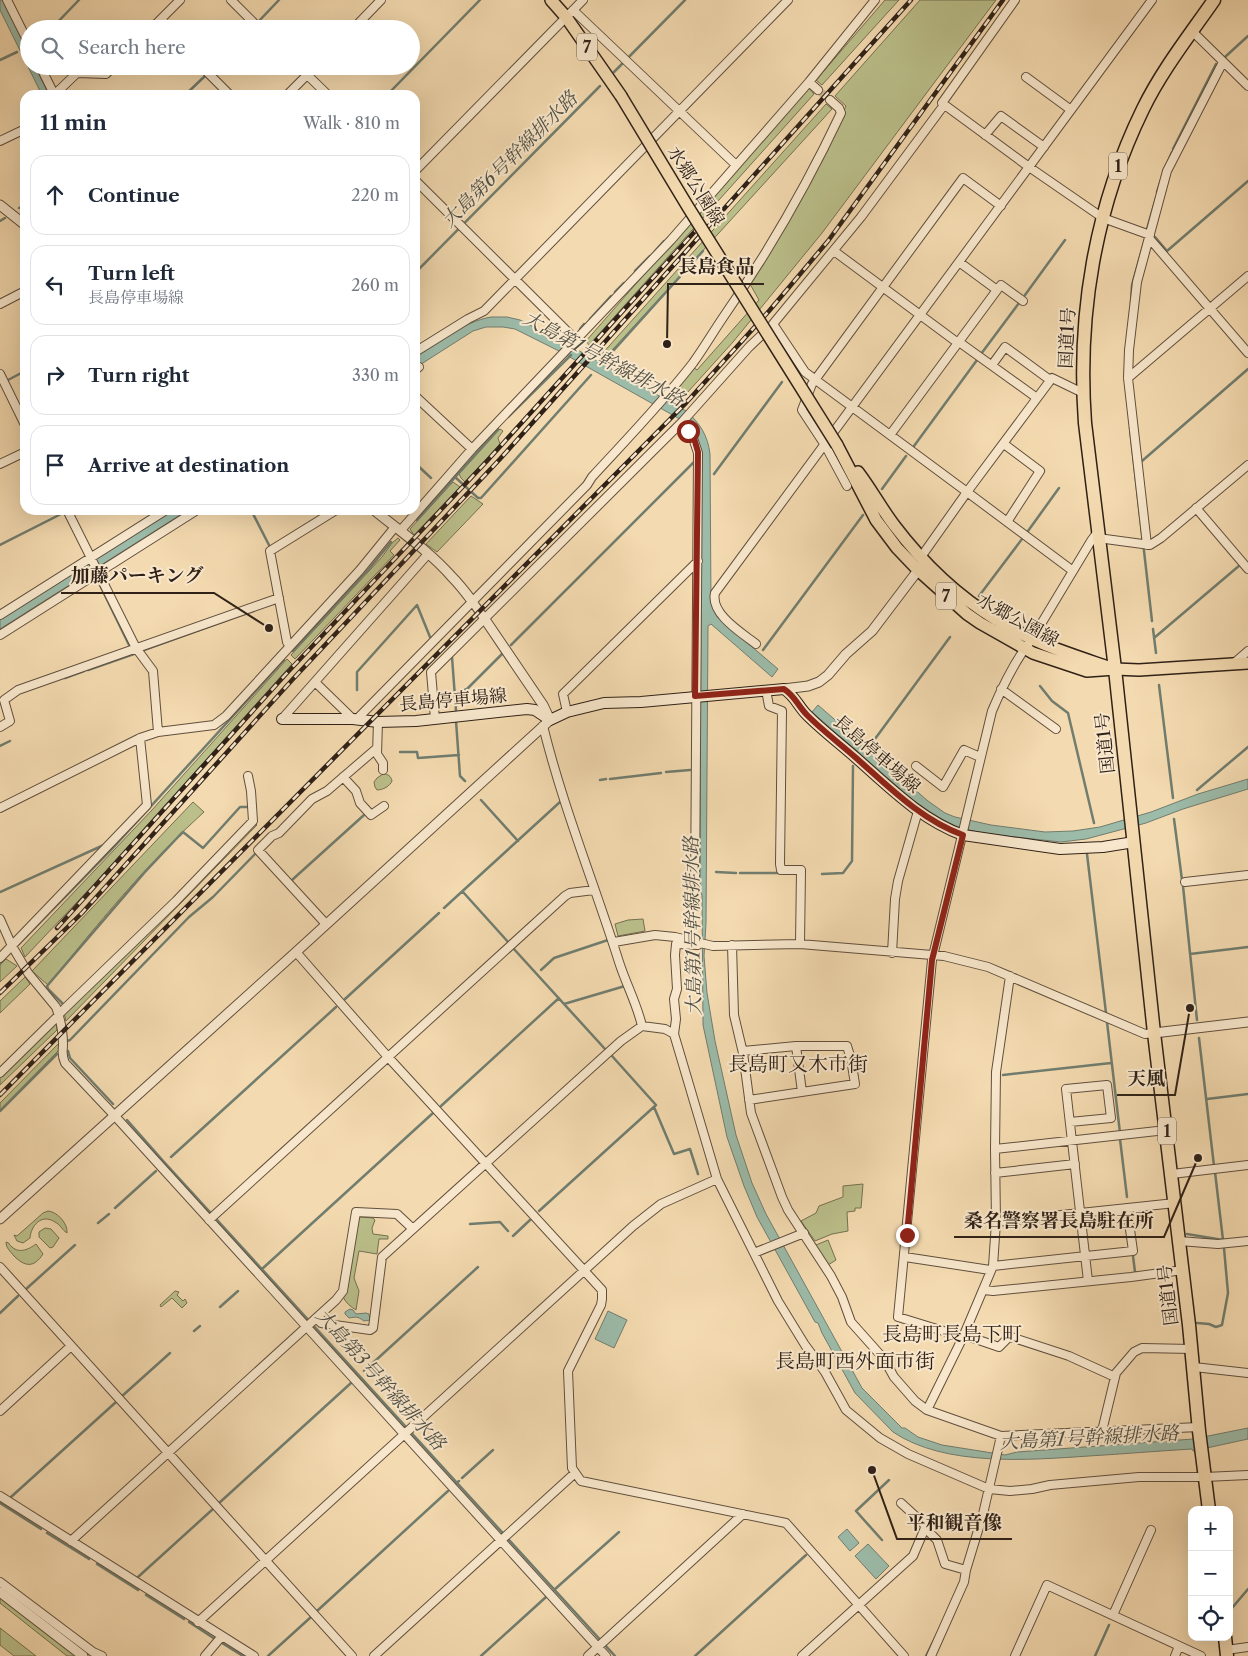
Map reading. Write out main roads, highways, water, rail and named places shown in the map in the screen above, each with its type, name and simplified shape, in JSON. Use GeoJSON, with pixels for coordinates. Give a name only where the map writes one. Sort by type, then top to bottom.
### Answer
{"type":"FeatureCollection","features":[{"type":"Feature","properties":{"kind":"highway","name":"国道1号"},"geometry":{"type":"LineString","coordinates":[[1208,1506],[1180,1241],[1154,1033],[1115,669],[1098,536],[1083,393],[1083,355],[1086,302],[1095,251],[1102,218],[1117,170],[1144,107],[1163,73],[1214,0]]}},
{"type":"Feature","properties":{"kind":"main road","name":"水郷公園線"},"geometry":{"type":"LineString","coordinates":[[551,0],[570,13],[688,207],[837,445],[876,520],[898,548],[998,621],[1032,639],[1068,654],[1115,669]]}},
{"type":"Feature","properties":{"kind":"main road","name":"水郷公園線"},"geometry":{"type":"LineString","coordinates":[[921,563],[967,614],[980,623],[1025,648],[1055,661],[1087,671],[1139,670],[1248,663]]}},
{"type":"Feature","properties":{"kind":"main road","name":"長島停車場線"},"geometry":{"type":"LineString","coordinates":[[282,719],[355,719],[378,722],[435,719],[527,709],[535,710],[546,723],[567,712],[604,704],[784,689],[791,694],[807,715],[918,811],[954,832],[1060,849],[1103,846],[1133,837]]}},
{"type":"Feature","properties":{"kind":"waterway"},"geometry":{"type":"LineString","coordinates":[[60,20],[79,0]]}},
{"type":"Feature","properties":{"kind":"waterway"},"geometry":{"type":"LineString","coordinates":[[260,20],[279,0]]}},
{"type":"Feature","properties":{"kind":"waterway"},"geometry":{"type":"LineString","coordinates":[[420,61],[480,0]]}},
{"type":"Feature","properties":{"kind":"waterway","name":"大島第6号幹線排水路"},"geometry":{"type":"LineString","coordinates":[[614,72],[685,0]]}},
{"type":"Feature","properties":{"kind":"waterway"},"geometry":{"type":"LineString","coordinates":[[1225,57],[1248,36]]}},
{"type":"Feature","properties":{"kind":"waterway"},"geometry":{"type":"LineString","coordinates":[[0,60],[17,52]]}},
{"type":"Feature","properties":{"kind":"waterway"},"geometry":{"type":"LineString","coordinates":[[1173,149],[1216,64]]}},
{"type":"Feature","properties":{"kind":"waterway"},"geometry":{"type":"LineString","coordinates":[[392,90],[407,75]]}},
{"type":"Feature","properties":{"kind":"waterway"},"geometry":{"type":"LineString","coordinates":[[190,90],[205,76]]}},
{"type":"Feature","properties":{"kind":"waterway","name":"大島第6号幹線排水路"},"geometry":{"type":"LineString","coordinates":[[420,268],[600,86]]}},
{"type":"Feature","properties":{"kind":"waterway"},"geometry":{"type":"LineString","coordinates":[[1162,176],[1172,152]]}},
{"type":"Feature","properties":{"kind":"waterway"},"geometry":{"type":"LineString","coordinates":[[1157,192],[1161,180]]}},
{"type":"Feature","properties":{"kind":"waterway"},"geometry":{"type":"LineString","coordinates":[[1155,237],[1167,251],[1248,181]]}},
{"type":"Feature","properties":{"kind":"waterway"},"geometry":{"type":"LineString","coordinates":[[1147,229],[1156,198]]}},
{"type":"Feature","properties":{"kind":"waterway"},"geometry":{"type":"LineString","coordinates":[[0,221],[5,218]]}},
{"type":"Feature","properties":{"kind":"waterway"},"geometry":{"type":"LineString","coordinates":[[1131,303],[1132,285],[1145,239]]}},
{"type":"Feature","properties":{"kind":"waterway"},"geometry":{"type":"LineString","coordinates":[[1025,295],[1065,240]]}},
{"type":"Feature","properties":{"kind":"waterway"},"geometry":{"type":"LineString","coordinates":[[655,251],[664,241]]}},
{"type":"Feature","properties":{"kind":"waterway","name":"大島第1号幹線排水路"},"geometry":{"type":"LineString","coordinates":[[605,360],[703,251]]}},
{"type":"Feature","properties":{"kind":"waterway"},"geometry":{"type":"LineString","coordinates":[[635,271],[650,256]]}},
{"type":"Feature","properties":{"kind":"waterway"},"geometry":{"type":"LineString","coordinates":[[615,292],[624,283]]}},
{"type":"Feature","properties":{"kind":"waterway"},"geometry":{"type":"LineString","coordinates":[[590,319],[611,296]]}},
{"type":"Feature","properties":{"kind":"waterway"},"geometry":{"type":"LineString","coordinates":[[981,354],[1019,303]]}},
{"type":"Feature","properties":{"kind":"waterway","name":"大島第1号幹線排水路"},"geometry":{"type":"LineString","coordinates":[[580,329],[584,324]]}},
{"type":"Feature","properties":{"kind":"waterway","name":"大島第1号幹線排水路"},"geometry":{"type":"LineString","coordinates":[[508,417],[571,355]]}},
{"type":"Feature","properties":{"kind":"waterway"},"geometry":{"type":"LineString","coordinates":[[914,446],[977,360]]}},
{"type":"Feature","properties":{"kind":"waterway"},"geometry":{"type":"LineString","coordinates":[[1142,461],[1248,369]]}},
{"type":"Feature","properties":{"kind":"waterway"},"geometry":{"type":"LineString","coordinates":[[8,380],[20,374]]}},
{"type":"Feature","properties":{"kind":"waterway"},"geometry":{"type":"LineString","coordinates":[[455,477],[478,498],[481,498],[591,375]]}},
{"type":"Feature","properties":{"kind":"waterway"},"geometry":{"type":"LineString","coordinates":[[714,474],[782,382]]}},
{"type":"Feature","properties":{"kind":"waterway"},"geometry":{"type":"LineString","coordinates":[[1130,428],[1152,621]]}},
{"type":"Feature","properties":{"kind":"waterway"},"geometry":{"type":"LineString","coordinates":[[417,520],[498,429]]}},
{"type":"Feature","properties":{"kind":"waterway"},"geometry":{"type":"LineString","coordinates":[[882,489],[906,456]]}},
{"type":"Feature","properties":{"kind":"waterway"},"geometry":{"type":"LineString","coordinates":[[511,645],[694,462]]}},
{"type":"Feature","properties":{"kind":"waterway"},"geometry":{"type":"LineString","coordinates":[[420,468],[431,478]]}},
{"type":"Feature","properties":{"kind":"waterway"},"geometry":{"type":"LineString","coordinates":[[1028,531],[1059,488]]}},
{"type":"Feature","properties":{"kind":"waterway"},"geometry":{"type":"LineString","coordinates":[[0,545],[59,515]]}},
{"type":"Feature","properties":{"kind":"waterway"},"geometry":{"type":"LineString","coordinates":[[254,515],[270,547]]}},
{"type":"Feature","properties":{"kind":"waterway"},"geometry":{"type":"LineString","coordinates":[[763,650],[863,515]]}},
{"type":"Feature","properties":{"kind":"waterway"},"geometry":{"type":"LineString","coordinates":[[979,596],[1022,539]]}},
{"type":"Feature","properties":{"kind":"waterway"},"geometry":{"type":"LineString","coordinates":[[293,651],[369,569],[391,542]]}},
{"type":"Feature","properties":{"kind":"waterway"},"geometry":{"type":"LineString","coordinates":[[1154,638],[1240,565]]}},
{"type":"Feature","properties":{"kind":"waterway"},"geometry":{"type":"LineString","coordinates":[[98,581],[130,647]]}},
{"type":"Feature","properties":{"kind":"waterway"},"geometry":{"type":"LineString","coordinates":[[357,690],[357,672],[417,605],[430,637]]}},
{"type":"Feature","properties":{"kind":"waterway"},"geometry":{"type":"LineString","coordinates":[[144,650],[227,620]]}},
{"type":"Feature","properties":{"kind":"waterway"},"geometry":{"type":"LineString","coordinates":[[1153,629],[1156,653]]}},
{"type":"Feature","properties":{"kind":"waterway"},"geometry":{"type":"LineString","coordinates":[[872,743],[950,637]]}},
{"type":"Feature","properties":{"kind":"waterway"},"geometry":{"type":"LineString","coordinates":[[88,670],[134,654]]}},
{"type":"Feature","properties":{"kind":"waterway"},"geometry":{"type":"LineString","coordinates":[[454,694],[467,689],[502,654]]}},
{"type":"Feature","properties":{"kind":"waterway"},"geometry":{"type":"LineString","coordinates":[[452,657],[456,711]]}},
{"type":"Feature","properties":{"kind":"waterway"},"geometry":{"type":"LineString","coordinates":[[18,945],[112,849],[284,660]]}},
{"type":"Feature","properties":{"kind":"waterway"},"geometry":{"type":"LineString","coordinates":[[65,678],[84,671]]}},
{"type":"Feature","properties":{"kind":"waterway"},"geometry":{"type":"LineString","coordinates":[[1159,685],[1173,798]]}},
{"type":"Feature","properties":{"kind":"waterway"},"geometry":{"type":"LineString","coordinates":[[1040,686],[1052,701],[1068,713],[1094,823]]}},
{"type":"Feature","properties":{"kind":"waterway"},"geometry":{"type":"LineString","coordinates":[[456,721],[460,776],[465,781]]}},
{"type":"Feature","properties":{"kind":"waterway"},"geometry":{"type":"LineString","coordinates":[[0,746],[10,741]]}},
{"type":"Feature","properties":{"kind":"waterway"},"geometry":{"type":"LineString","coordinates":[[1197,790],[1248,747]]}},
{"type":"Feature","properties":{"kind":"waterway"},"geometry":{"type":"LineString","coordinates":[[400,752],[417,752],[418,758],[459,755]]}},
{"type":"Feature","properties":{"kind":"waterway"},"geometry":{"type":"LineString","coordinates":[[822,874],[843,873],[852,861],[853,766]]}},
{"type":"Feature","properties":{"kind":"waterway"},"geometry":{"type":"LineString","coordinates":[[666,772],[690,770]]}},
{"type":"Feature","properties":{"kind":"waterway"},"geometry":{"type":"LineString","coordinates":[[610,779],[661,773]]}},
{"type":"Feature","properties":{"kind":"waterway"},"geometry":{"type":"LineString","coordinates":[[600,780],[606,779]]}},
{"type":"Feature","properties":{"kind":"waterway"},"geometry":{"type":"LineString","coordinates":[[481,800],[518,841]]}},
{"type":"Feature","properties":{"kind":"waterway"},"geometry":{"type":"LineString","coordinates":[[444,908],[560,802]]}},
{"type":"Feature","properties":{"kind":"waterway"},"geometry":{"type":"LineString","coordinates":[[63,1004],[47,986],[145,872],[183,832],[203,848],[240,807],[249,807]]}},
{"type":"Feature","properties":{"kind":"waterway"},"geometry":{"type":"LineString","coordinates":[[292,880],[364,815]]}},
{"type":"Feature","properties":{"kind":"waterway"},"geometry":{"type":"LineString","coordinates":[[1174,819],[1182,880]]}},
{"type":"Feature","properties":{"kind":"waterway"},"geometry":{"type":"LineString","coordinates":[[0,892],[106,844]]}},
{"type":"Feature","properties":{"kind":"waterway"},"geometry":{"type":"LineString","coordinates":[[67,1041],[189,917],[213,897],[256,853]]}},
{"type":"Feature","properties":{"kind":"waterway"},"geometry":{"type":"LineString","coordinates":[[1087,854],[1106,1013]]}},
{"type":"Feature","properties":{"kind":"waterway"},"geometry":{"type":"LineString","coordinates":[[716,872],[736,873]]}},
{"type":"Feature","properties":{"kind":"waterway"},"geometry":{"type":"LineString","coordinates":[[740,873],[780,873]]}},
{"type":"Feature","properties":{"kind":"waterway"},"geometry":{"type":"LineString","coordinates":[[1183,886],[1197,1020]]}},
{"type":"Feature","properties":{"kind":"waterway"},"geometry":{"type":"LineString","coordinates":[[463,892],[509,943]]}},
{"type":"Feature","properties":{"kind":"waterway"},"geometry":{"type":"LineString","coordinates":[[345,999],[439,913]]}},
{"type":"Feature","properties":{"kind":"waterway"},"geometry":{"type":"LineString","coordinates":[[541,970],[554,958],[608,940]]}},
{"type":"Feature","properties":{"kind":"waterway"},"geometry":{"type":"LineString","coordinates":[[1190,954],[1248,947]]}},
{"type":"Feature","properties":{"kind":"waterway"},"geometry":{"type":"LineString","coordinates":[[513,948],[605,1049]]}},
{"type":"Feature","properties":{"kind":"waterway"},"geometry":{"type":"LineString","coordinates":[[0,964],[4,959]]}},
{"type":"Feature","properties":{"kind":"waterway"},"geometry":{"type":"LineString","coordinates":[[564,1004],[625,986]]}},
{"type":"Feature","properties":{"kind":"waterway"},"geometry":{"type":"LineString","coordinates":[[441,1106],[559,998]]}},
{"type":"Feature","properties":{"kind":"waterway"},"geometry":{"type":"LineString","coordinates":[[171,1157],[336,1007]]}},
{"type":"Feature","properties":{"kind":"waterway"},"geometry":{"type":"LineString","coordinates":[[1107,1022],[1120,1133]]}},
{"type":"Feature","properties":{"kind":"waterway"},"geometry":{"type":"LineString","coordinates":[[1199,1038],[1214,1166]]}},
{"type":"Feature","properties":{"kind":"waterway"},"geometry":{"type":"LineString","coordinates":[[68,1051],[70,1058],[113,1104]]}},
{"type":"Feature","properties":{"kind":"waterway"},"geometry":{"type":"LineString","coordinates":[[0,1111],[57,1054]]}},
{"type":"Feature","properties":{"kind":"waterway"},"geometry":{"type":"LineString","coordinates":[[539,1211],[656,1105],[612,1056]]}},
{"type":"Feature","properties":{"kind":"waterway"},"geometry":{"type":"LineString","coordinates":[[1003,1075],[1111,1063]]}},
{"type":"Feature","properties":{"kind":"waterway"},"geometry":{"type":"LineString","coordinates":[[1207,1099],[1248,1094]]}},
{"type":"Feature","properties":{"kind":"waterway"},"geometry":{"type":"LineString","coordinates":[[654,1107],[674,1154],[690,1149],[698,1174]]}},
{"type":"Feature","properties":{"kind":"waterway"},"geometry":{"type":"LineString","coordinates":[[262,1269],[433,1113]]}},
{"type":"Feature","properties":{"kind":"waterway","name":"大島第3号幹線排水路"},"geometry":{"type":"LineString","coordinates":[[127,1120],[615,1656]]}},
{"type":"Feature","properties":{"kind":"waterway"},"geometry":{"type":"LineString","coordinates":[[1120,1139],[1127,1197]]}},
{"type":"Feature","properties":{"kind":"waterway"},"geometry":{"type":"LineString","coordinates":[[115,1208],[156,1171]]}},
{"type":"Feature","properties":{"kind":"waterway"},"geometry":{"type":"LineString","coordinates":[[1215,1172],[1223,1240]]}},
{"type":"Feature","properties":{"kind":"waterway"},"geometry":{"type":"LineString","coordinates":[[98,1223],[109,1214]]}},
{"type":"Feature","properties":{"kind":"waterway"},"geometry":{"type":"LineString","coordinates":[[513,1236],[530,1220]]}},
{"type":"Feature","properties":{"kind":"waterway"},"geometry":{"type":"LineString","coordinates":[[470,1224],[500,1222],[508,1231]]}},
{"type":"Feature","properties":{"kind":"waterway"},"geometry":{"type":"LineString","coordinates":[[1187,1234],[1223,1240]]}},
{"type":"Feature","properties":{"kind":"waterway"},"geometry":{"type":"LineString","coordinates":[[25,1290],[75,1245]]}},
{"type":"Feature","properties":{"kind":"waterway"},"geometry":{"type":"LineString","coordinates":[[1197,1323],[1216,1327],[1222,1325],[1228,1293],[1224,1248]]}},
{"type":"Feature","properties":{"kind":"waterway"},"geometry":{"type":"LineString","coordinates":[[1133,1256],[1135,1272]]}},
{"type":"Feature","properties":{"kind":"waterway"},"geometry":{"type":"LineString","coordinates":[[364,1371],[478,1267]]}},
{"type":"Feature","properties":{"kind":"waterway"},"geometry":{"type":"LineString","coordinates":[[220,1307],[238,1291]]}},
{"type":"Feature","properties":{"kind":"waterway"},"geometry":{"type":"LineString","coordinates":[[0,1313],[18,1296]]}},
{"type":"Feature","properties":{"kind":"waterway"},"geometry":{"type":"LineString","coordinates":[[194,1331],[200,1326]]}},
{"type":"Feature","properties":{"kind":"waterway"},"geometry":{"type":"LineString","coordinates":[[121,1397],[170,1353]]}},
{"type":"Feature","properties":{"kind":"waterway"},"geometry":{"type":"LineString","coordinates":[[218,1504],[351,1383]]}},
{"type":"Feature","properties":{"kind":"waterway"},"geometry":{"type":"LineString","coordinates":[[11,1497],[116,1402]]}},
{"type":"Feature","properties":{"kind":"waterway"},"geometry":{"type":"LineString","coordinates":[[462,1478],[493,1450]]}},
{"type":"Feature","properties":{"kind":"waterway"},"geometry":{"type":"LineString","coordinates":[[882,1540],[856,1511],[889,1480]]}},
{"type":"Feature","properties":{"kind":"waterway","name":"大島第3号幹線排水路"},"geometry":{"type":"LineString","coordinates":[[455,1484],[459,1481]]}},
{"type":"Feature","properties":{"kind":"waterway"},"geometry":{"type":"LineString","coordinates":[[317,1611],[448,1491]]}},
{"type":"Feature","properties":{"kind":"waterway"},"geometry":{"type":"LineString","coordinates":[[0,1503],[41,1529]]}},
{"type":"Feature","properties":{"kind":"waterway"},"geometry":{"type":"LineString","coordinates":[[138,1577],[213,1509]]}},
{"type":"Feature","properties":{"kind":"waterway"},"geometry":{"type":"LineString","coordinates":[[554,1590],[619,1532]]}},
{"type":"Feature","properties":{"kind":"waterway"},"geometry":{"type":"LineString","coordinates":[[47,1533],[89,1559]]}},
{"type":"Feature","properties":{"kind":"waterway"},"geometry":{"type":"LineString","coordinates":[[695,1656],[806,1555]]}},
{"type":"Feature","properties":{"kind":"waterway"},"geometry":{"type":"LineString","coordinates":[[97,1564],[138,1590]]}},
{"type":"Feature","properties":{"kind":"waterway"},"geometry":{"type":"LineString","coordinates":[[1233,1607],[1248,1589]]}},
{"type":"Feature","properties":{"kind":"waterway"},"geometry":{"type":"LineString","coordinates":[[146,1595],[184,1619]]}},
{"type":"Feature","properties":{"kind":"waterway"},"geometry":{"type":"LineString","coordinates":[[481,1656],[546,1597]]}},
{"type":"Feature","properties":{"kind":"waterway"},"geometry":{"type":"LineString","coordinates":[[268,1656],[311,1617]]}},
{"type":"Feature","properties":{"kind":"waterway"},"geometry":{"type":"LineString","coordinates":[[189,1622],[215,1639]]}},
{"type":"Feature","properties":{"kind":"waterway"},"geometry":{"type":"LineString","coordinates":[[1095,1656],[1109,1625]]}},
{"type":"Feature","properties":{"kind":"waterway"},"geometry":{"type":"LineString","coordinates":[[926,1656],[937,1634]]}},
{"type":"Feature","properties":{"kind":"waterway"},"geometry":{"type":"LineString","coordinates":[[222,1643],[243,1656]]}},
{"type":"Feature","properties":{"kind":"tunnel"},"geometry":{"type":"LineString","coordinates":[[818,90],[830,100]]}},
{"type":"Feature","properties":{"kind":"railway"},"geometry":{"type":"LineString","coordinates":[[0,993],[82,913],[293,679],[500,459],[911,0]]}},
{"type":"Feature","properties":{"kind":"railway"},"geometry":{"type":"LineString","coordinates":[[0,1095],[685,404],[769,311],[828,241],[1003,0]]}},
{"type":"Feature","properties":{"kind":"railway"},"geometry":{"type":"LineString","coordinates":[[57,928],[286,674],[487,461],[697,229]]}},
{"type":"Feature","properties":{"kind":"place","name":"長島食品"},"geometry":{"type":"Point","coordinates":[667,344]}},
{"type":"Feature","properties":{"kind":"place","name":"加藤パーキング"},"geometry":{"type":"Point","coordinates":[269,628]}},
{"type":"Feature","properties":{"kind":"place","name":"天風"},"geometry":{"type":"Point","coordinates":[1190,1008]}},
{"type":"Feature","properties":{"kind":"place","name":"桑名警察署長島駐在所"},"geometry":{"type":"Point","coordinates":[1198,1158]}},
{"type":"Feature","properties":{"kind":"place","name":"平和観音像"},"geometry":{"type":"Point","coordinates":[872,1470]}},
{"type":"Feature","properties":{"kind":"district","name":"長島町又木市街"},"geometry":{"type":"Point","coordinates":[798,1064]}},
{"type":"Feature","properties":{"kind":"district","name":"長島町長島下町"},"geometry":{"type":"Point","coordinates":[952,1334]}},
{"type":"Feature","properties":{"kind":"district","name":"長島町西外面市街"},"geometry":{"type":"Point","coordinates":[855,1361]}}]}
